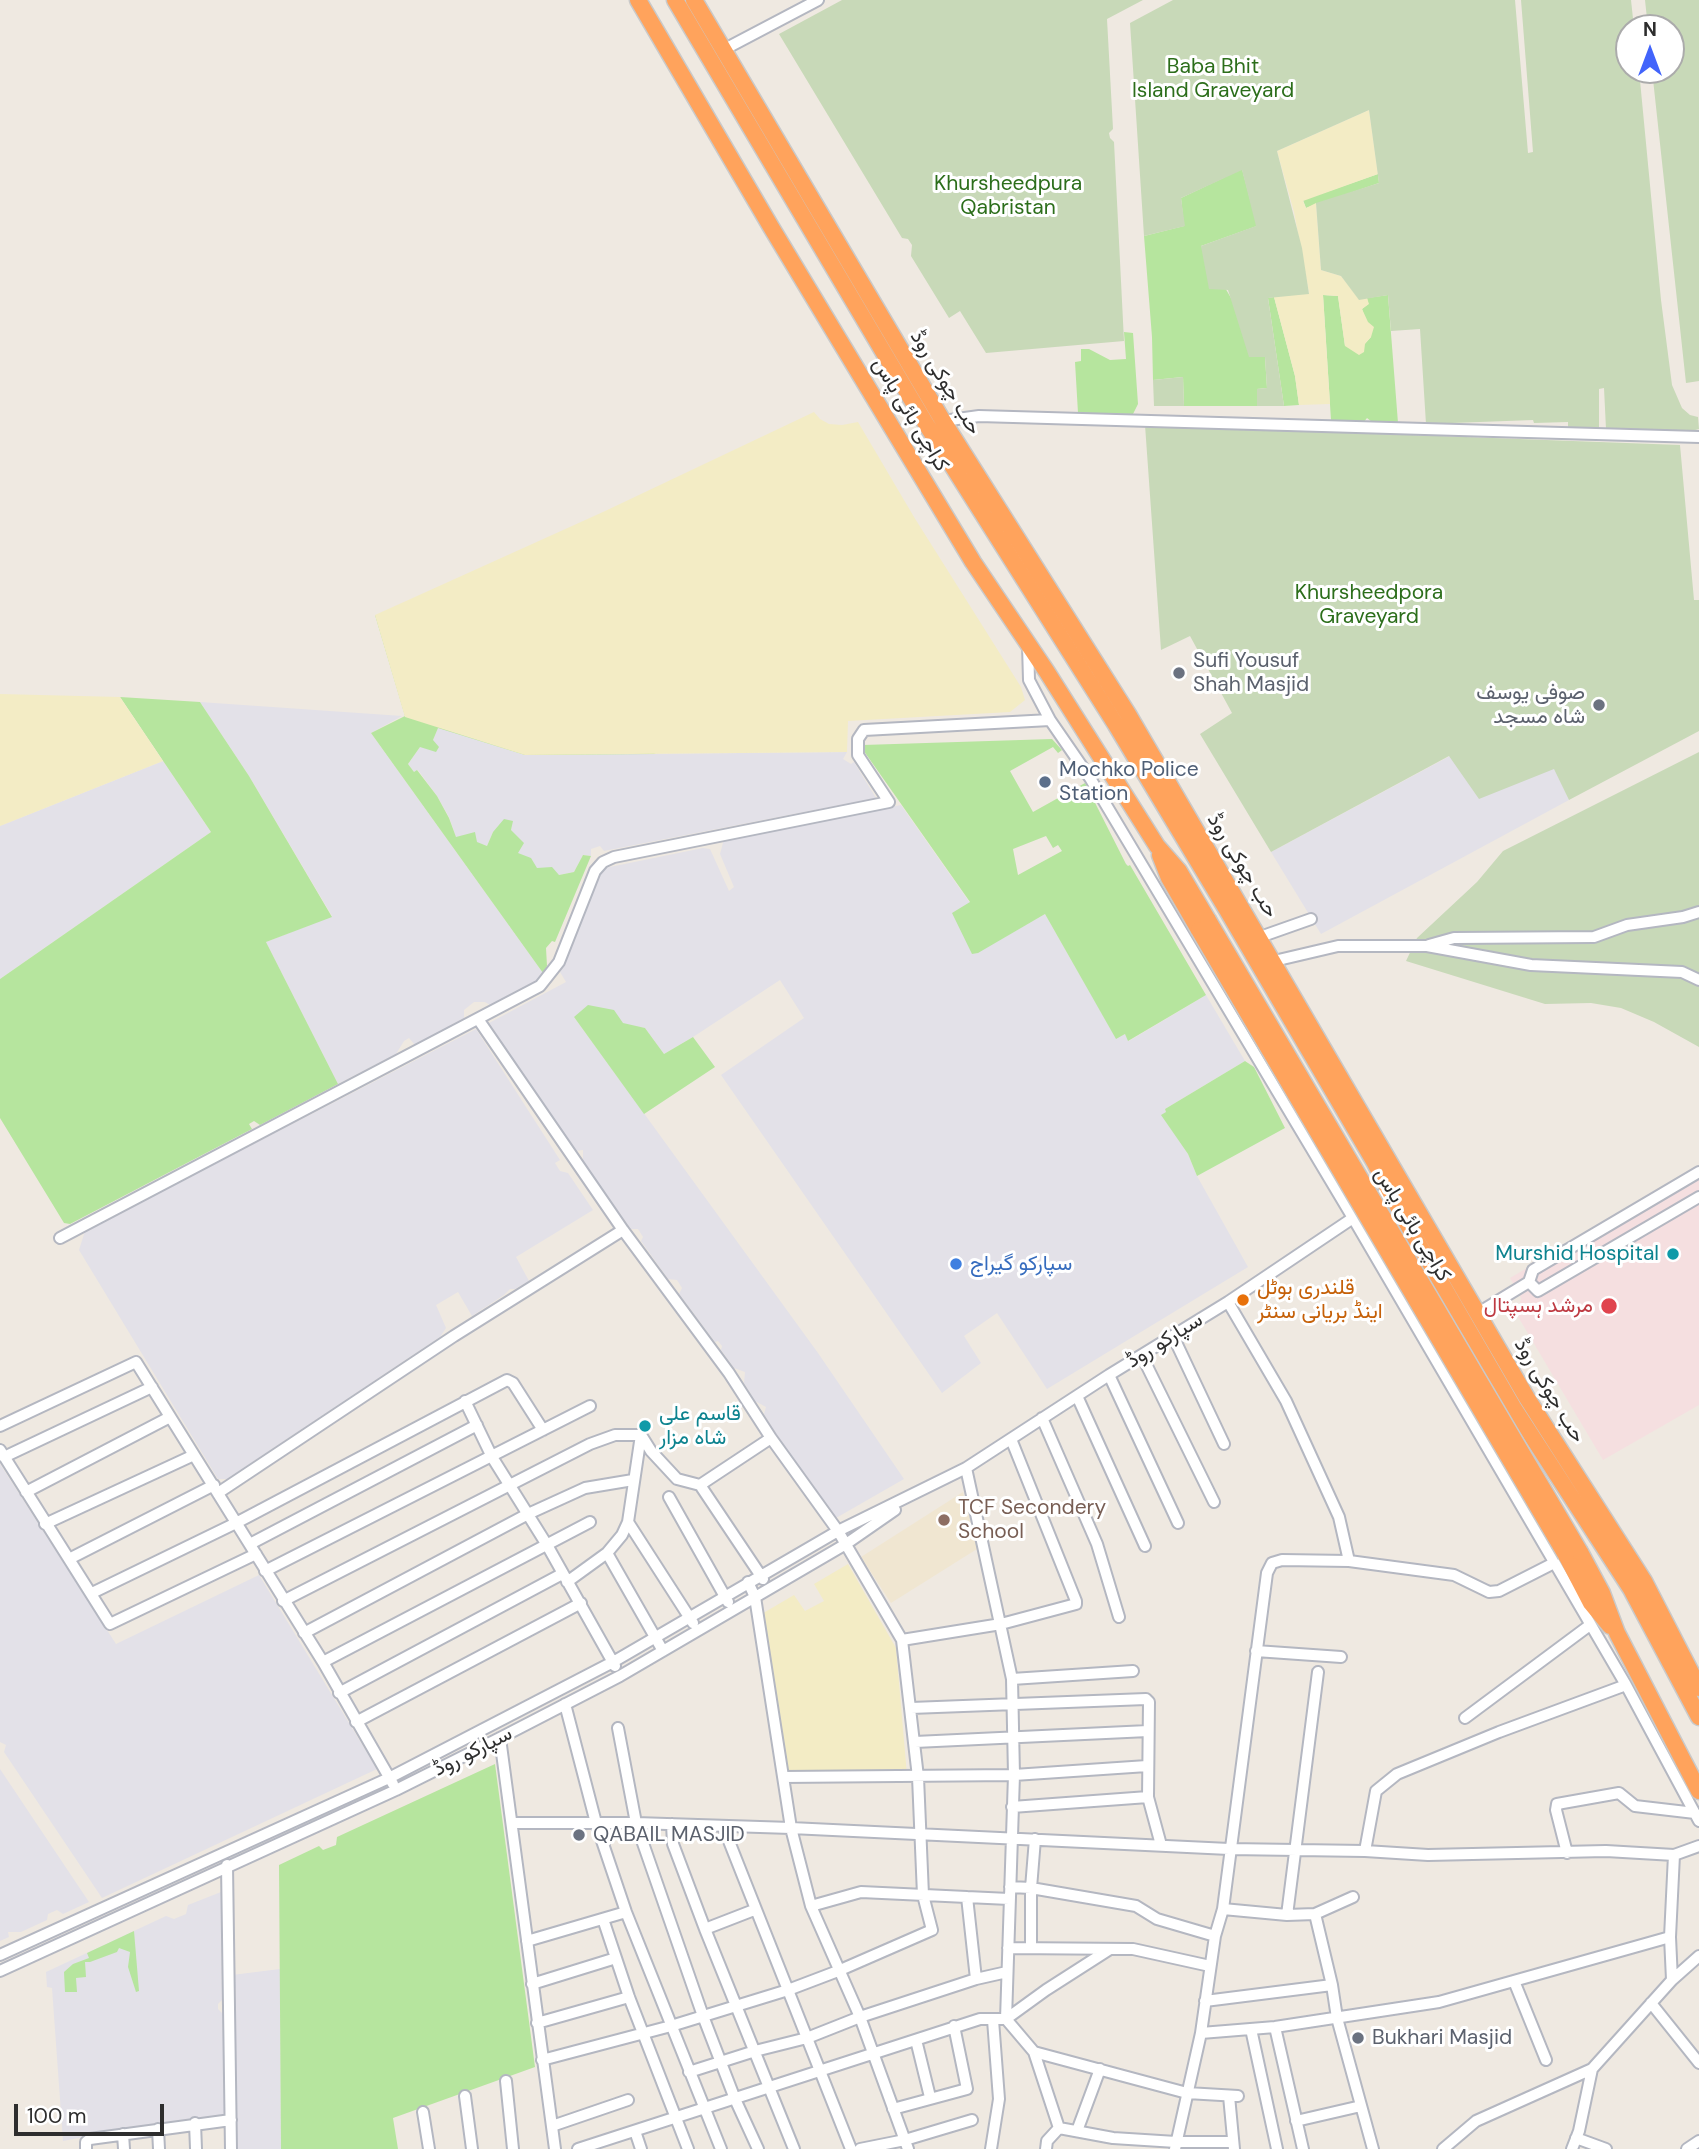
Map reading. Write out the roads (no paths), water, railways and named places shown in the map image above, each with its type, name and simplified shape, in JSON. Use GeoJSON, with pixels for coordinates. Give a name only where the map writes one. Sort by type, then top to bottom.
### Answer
{"type":"FeatureCollection","features":[{"type":"Feature","properties":{"kind":"highway","name":"کراچی بائی پاس"},"geometry":{"type":"LineString","coordinates":[[638,0],[973,562],[1157,846],[1169,878],[1204,925],[1591,1603],[1617,1633],[1699,1791]]}},
{"type":"Feature","properties":{"kind":"highway"},"geometry":{"type":"LineString","coordinates":[[675,0],[926,424],[1116,726],[1394,1185],[1410,1231],[1513,1407],[1631,1589],[1699,1717]]}},
{"type":"Feature","properties":{"kind":"highway","name":"حب چوکی روڈ"},"geometry":{"type":"LineString","coordinates":[[694,0],[943,421],[1122,704],[1274,961],[1394,1185],[1478,1313],[1527,1398],[1644,1581],[1699,1688]]}},
{"type":"Feature","properties":{"kind":"street"},"geometry":{"type":"LineString","coordinates":[[723,50],[818,0]]}},
{"type":"Feature","properties":{"kind":"street"},"geometry":{"type":"LineString","coordinates":[[943,421],[979,416],[1699,437]]}},
{"type":"Feature","properties":{"kind":"street"},"geometry":{"type":"LineString","coordinates":[[1027,643],[1029,680],[1051,720],[1090,778],[1353,1218],[1566,1557],[1590,1625],[1626,1685],[1697,1817]]}},
{"type":"Feature","properties":{"kind":"street"},"geometry":{"type":"LineString","coordinates":[[60,1238],[540,986],[559,962],[595,871],[603,862],[614,857],[889,802],[858,755],[858,739],[864,730],[1051,720]]}},
{"type":"Feature","properties":{"kind":"street"},"geometry":{"type":"LineString","coordinates":[[1427,946],[1454,938],[1594,937],[1627,925],[1699,912]]}},
{"type":"Feature","properties":{"kind":"street"},"geometry":{"type":"LineString","coordinates":[[1260,937],[1311,919]]}},
{"type":"Feature","properties":{"kind":"street"},"geometry":{"type":"LineString","coordinates":[[1274,961],[1339,946],[1427,946],[1531,965],[1682,972],[1699,980]]}},
{"type":"Feature","properties":{"kind":"street"},"geometry":{"type":"LineString","coordinates":[[478,1019],[623,1230],[729,1373],[771,1438],[838,1531],[902,1640],[918,1777],[923,1895],[932,1930],[788,1990],[644,2034],[542,2060]]}},
{"type":"Feature","properties":{"kind":"street"},"geometry":{"type":"LineString","coordinates":[[1478,1313],[1530,1282],[1533,1270],[1699,1172]]}},
{"type":"Feature","properties":{"kind":"street","name":"سپارکو روڈ"},"geometry":{"type":"LineString","coordinates":[[0,1955],[389,1778],[613,1662],[838,1531],[966,1468],[1228,1302],[1353,1218],[1394,1185]]}},
{"type":"Feature","properties":{"kind":"street"},"geometry":{"type":"LineString","coordinates":[[1530,1282],[1538,1291],[1699,1198]]}},
{"type":"Feature","properties":{"kind":"street"},"geometry":{"type":"LineString","coordinates":[[69,1559],[216,1489],[623,1230]]}},
{"type":"Feature","properties":{"kind":"street"},"geometry":{"type":"LineString","coordinates":[[1228,1302],[1291,1412],[1339,1517],[1349,1561]]}},
{"type":"Feature","properties":{"kind":"street"},"geometry":{"type":"LineString","coordinates":[[1173,1336],[1224,1444]]}},
{"type":"Feature","properties":{"kind":"street"},"geometry":{"type":"LineString","coordinates":[[1142,1356],[1214,1502]]}},
{"type":"Feature","properties":{"kind":"street"},"geometry":{"type":"LineString","coordinates":[[0,1426],[136,1362],[323,1662],[396,1790]]}},
{"type":"Feature","properties":{"kind":"street"},"geometry":{"type":"LineString","coordinates":[[1110,1375],[1178,1523]]}},
{"type":"Feature","properties":{"kind":"street"},"geometry":{"type":"LineString","coordinates":[[92,1593],[236,1523],[507,1380],[511,1380],[543,1430]]}},
{"type":"Feature","properties":{"kind":"street"},"geometry":{"type":"LineString","coordinates":[[152,1387],[2,1453],[45,1524],[92,1593],[107,1623],[114,1624],[477,1425]]}},
{"type":"Feature","properties":{"kind":"street"},"geometry":{"type":"LineString","coordinates":[[1077,1396],[1145,1546]]}},
{"type":"Feature","properties":{"kind":"street"},"geometry":{"type":"LineString","coordinates":[[465,1401],[492,1457],[581,1603],[620,1676]]}},
{"type":"Feature","properties":{"kind":"street"},"geometry":{"type":"LineString","coordinates":[[265,1571],[590,1406]]}},
{"type":"Feature","properties":{"kind":"street"},"geometry":{"type":"LineString","coordinates":[[26,1492],[170,1417]]}},
{"type":"Feature","properties":{"kind":"street"},"geometry":{"type":"LineString","coordinates":[[1042,1418],[1097,1545],[1119,1617]]}},
{"type":"Feature","properties":{"kind":"street"},"geometry":{"type":"LineString","coordinates":[[284,1601],[590,1444],[615,1435],[641,1435]]}},
{"type":"Feature","properties":{"kind":"street"},"geometry":{"type":"LineString","coordinates":[[339,1693],[564,1578],[607,1553],[622,1535],[628,1522],[641,1435]]}},
{"type":"Feature","properties":{"kind":"street"},"geometry":{"type":"LineString","coordinates":[[641,1435],[651,1451],[677,1479],[700,1485],[770,1588]]}},
{"type":"Feature","properties":{"kind":"street"},"geometry":{"type":"LineString","coordinates":[[700,1485],[771,1438]]}},
{"type":"Feature","properties":{"kind":"street"},"geometry":{"type":"LineString","coordinates":[[902,1640],[1001,1624],[1073,1606],[1076,1601],[1011,1439]]}},
{"type":"Feature","properties":{"kind":"street"},"geometry":{"type":"LineString","coordinates":[[45,1524],[194,1455]]}},
{"type":"Feature","properties":{"kind":"street"},"geometry":{"type":"LineString","coordinates":[[966,1468],[1001,1624],[1014,1703],[1006,2019],[1034,2052],[1059,2128]]}},
{"type":"Feature","properties":{"kind":"street"},"geometry":{"type":"LineString","coordinates":[[304,1633],[527,1514],[584,1488],[633,1480]]}},
{"type":"Feature","properties":{"kind":"street","name":"سپارکو روڈ"},"geometry":{"type":"LineString","coordinates":[[0,1971],[396,1790],[620,1676],[846,1544],[923,1491]]}},
{"type":"Feature","properties":{"kind":"street"},"geometry":{"type":"LineString","coordinates":[[669,1497],[733,1610]]}},
{"type":"Feature","properties":{"kind":"street"},"geometry":{"type":"LineString","coordinates":[[323,1662],[590,1522]]}},
{"type":"Feature","properties":{"kind":"street"},"geometry":{"type":"LineString","coordinates":[[628,1522],[697,1630]]}},
{"type":"Feature","properties":{"kind":"street"},"geometry":{"type":"LineString","coordinates":[[607,1553],[663,1651]]}},
{"type":"Feature","properties":{"kind":"street"},"geometry":{"type":"LineString","coordinates":[[1176,2146],[1201,2034],[1215,1936],[1223,1909],[1267,1573],[1272,1563],[1282,1560],[1349,1561],[1454,1575],[1489,1592],[1499,1591],[1566,1557]]}},
{"type":"Feature","properties":{"kind":"street"},"geometry":{"type":"LineString","coordinates":[[748,1583],[755,1597],[791,1828],[811,1906],[860,2017],[906,2144]]}},
{"type":"Feature","properties":{"kind":"street"},"geometry":{"type":"LineString","coordinates":[[356,1722],[581,1603]]}},
{"type":"Feature","properties":{"kind":"street"},"geometry":{"type":"LineString","coordinates":[[1465,1718],[1590,1625]]}},
{"type":"Feature","properties":{"kind":"street"},"geometry":{"type":"LineString","coordinates":[[1256,1651],[1341,1657]]}},
{"type":"Feature","properties":{"kind":"street"},"geometry":{"type":"LineString","coordinates":[[1012,1679],[1133,1671]]}},
{"type":"Feature","properties":{"kind":"street"},"geometry":{"type":"LineString","coordinates":[[1287,1915],[1318,1672]]}},
{"type":"Feature","properties":{"kind":"street"},"geometry":{"type":"LineString","coordinates":[[1365,1851],[1376,1791],[1398,1774],[1499,1732],[1626,1685]]}},
{"type":"Feature","properties":{"kind":"street"},"geometry":{"type":"LineString","coordinates":[[911,1708],[1146,1699],[1149,1702],[1148,1797],[1161,1845]]}},
{"type":"Feature","properties":{"kind":"street"},"geometry":{"type":"LineString","coordinates":[[565,1704],[596,1823],[626,1912],[721,2149]]}},
{"type":"Feature","properties":{"kind":"street"},"geometry":{"type":"LineString","coordinates":[[618,1728],[636,1823],[703,2016],[735,2099],[758,2149]]}},
{"type":"Feature","properties":{"kind":"street"},"geometry":{"type":"LineString","coordinates":[[915,1742],[1148,1731]]}},
{"type":"Feature","properties":{"kind":"street"},"geometry":{"type":"LineString","coordinates":[[500,1738],[555,2149]]}},
{"type":"Feature","properties":{"kind":"street"},"geometry":{"type":"LineString","coordinates":[[783,1777],[1014,1775],[1147,1766]]}},
{"type":"Feature","properties":{"kind":"street"},"geometry":{"type":"LineString","coordinates":[[1567,1853],[1556,1810],[1557,1804],[1619,1793],[1635,1806],[1697,1817]]}},
{"type":"Feature","properties":{"kind":"street"},"geometry":{"type":"LineString","coordinates":[[1012,1807],[1148,1797]]}},
{"type":"Feature","properties":{"kind":"street"},"geometry":{"type":"LineString","coordinates":[[512,1823],[636,1823],[791,1828],[1229,1849],[1428,1855],[1606,1852],[1674,1855],[1699,1846]]}},
{"type":"Feature","properties":{"kind":"street"},"geometry":{"type":"LineString","coordinates":[[671,1824],[673,1844],[705,1929],[794,2149]]}},
{"type":"Feature","properties":{"kind":"street"},"geometry":{"type":"LineString","coordinates":[[723,1826],[754,1910],[851,2149]]}},
{"type":"Feature","properties":{"kind":"street"},"geometry":{"type":"LineString","coordinates":[[1031,1948],[1034,1839]]}},
{"type":"Feature","properties":{"kind":"street"},"geometry":{"type":"LineString","coordinates":[[1672,1980],[1670,1937],[1674,1855]]}},
{"type":"Feature","properties":{"kind":"street"},"geometry":{"type":"LineString","coordinates":[[227,1866],[231,2149]]}},
{"type":"Feature","properties":{"kind":"street"},"geometry":{"type":"LineString","coordinates":[[1010,1886],[1136,1906],[1157,1919],[1215,1936]]}},
{"type":"Feature","properties":{"kind":"street"},"geometry":{"type":"LineString","coordinates":[[811,1906],[861,1892],[1009,1899]]}},
{"type":"Feature","properties":{"kind":"street"},"geometry":{"type":"LineString","coordinates":[[967,1897],[976,1979]]}},
{"type":"Feature","properties":{"kind":"street"},"geometry":{"type":"LineString","coordinates":[[1223,1909],[1287,1915],[1315,1914],[1353,1897]]}},
{"type":"Feature","properties":{"kind":"street"},"geometry":{"type":"LineString","coordinates":[[705,1929],[754,1910]]}},
{"type":"Feature","properties":{"kind":"street"},"geometry":{"type":"LineString","coordinates":[[527,1941],[626,1912]]}},
{"type":"Feature","properties":{"kind":"street"},"geometry":{"type":"LineString","coordinates":[[1315,1914],[1337,2018],[1373,2149]]}},
{"type":"Feature","properties":{"kind":"street"},"geometry":{"type":"LineString","coordinates":[[603,1919],[629,1997],[688,2149]]}},
{"type":"Feature","properties":{"kind":"street"},"geometry":{"type":"LineString","coordinates":[[1201,2034],[1275,2027],[1439,2002],[1670,1937]]}},
{"type":"Feature","properties":{"kind":"street"},"geometry":{"type":"LineString","coordinates":[[1008,1948],[1133,1949],[1210,1966]]}},
{"type":"Feature","properties":{"kind":"street"},"geometry":{"type":"LineString","coordinates":[[578,2149],[601,2145],[635,2131],[821,2072],[954,2026],[980,2019],[1006,2019],[1110,1949]]}},
{"type":"Feature","properties":{"kind":"street"},"geometry":{"type":"LineString","coordinates":[[1443,2149],[1476,2121],[1592,2069],[1672,1980],[1699,1956]]}},
{"type":"Feature","properties":{"kind":"street"},"geometry":{"type":"LineString","coordinates":[[532,1984],[616,1958]]}},
{"type":"Feature","properties":{"kind":"street"},"geometry":{"type":"LineString","coordinates":[[689,2073],[755,2051],[807,2038],[860,2017],[976,1979],[1007,1972]]}},
{"type":"Feature","properties":{"kind":"street"},"geometry":{"type":"LineString","coordinates":[[1514,1981],[1546,2060]]}},
{"type":"Feature","properties":{"kind":"street"},"geometry":{"type":"LineString","coordinates":[[1205,2001],[1332,1985]]}},
{"type":"Feature","properties":{"kind":"street"},"geometry":{"type":"LineString","coordinates":[[537,2023],[629,1997]]}},
{"type":"Feature","properties":{"kind":"street"},"geometry":{"type":"LineString","coordinates":[[1651,2003],[1699,2063]]}},
{"type":"Feature","properties":{"kind":"street"},"geometry":{"type":"LineString","coordinates":[[991,2149],[999,2099],[993,2020]]}},
{"type":"Feature","properties":{"kind":"street"},"geometry":{"type":"LineString","coordinates":[[893,2109],[967,2089],[954,2026]]}},
{"type":"Feature","properties":{"kind":"street"},"geometry":{"type":"LineString","coordinates":[[1275,2027],[1303,2149]]}},
{"type":"Feature","properties":{"kind":"street"},"geometry":{"type":"LineString","coordinates":[[1251,2029],[1277,2149]]}},
{"type":"Feature","properties":{"kind":"street"},"geometry":{"type":"LineString","coordinates":[[916,2040],[930,2098]]}},
{"type":"Feature","properties":{"kind":"street"},"geometry":{"type":"LineString","coordinates":[[1034,2052],[1188,2093],[1234,2096],[1234,2145],[1111,2143],[1077,2131],[1059,2128]]}},
{"type":"Feature","properties":{"kind":"street"},"geometry":{"type":"LineString","coordinates":[[1077,2131],[1100,2069]]}},
{"type":"Feature","properties":{"kind":"street"},"geometry":{"type":"LineString","coordinates":[[1592,2069],[1579,2144],[1606,2149]]}},
{"type":"Feature","properties":{"kind":"street"},"geometry":{"type":"LineString","coordinates":[[506,2081],[513,2149]]}},
{"type":"Feature","properties":{"kind":"street"},"geometry":{"type":"LineString","coordinates":[[465,2096],[472,2149]]}},
{"type":"Feature","properties":{"kind":"street"},"geometry":{"type":"LineString","coordinates":[[552,2126],[628,2100]]}},
{"type":"Feature","properties":{"kind":"street"},"geometry":{"type":"LineString","coordinates":[[1296,2121],[1361,2106]]}},
{"type":"Feature","properties":{"kind":"street"},"geometry":{"type":"LineString","coordinates":[[423,2112],[429,2149]]}},
{"type":"Feature","properties":{"kind":"street"},"geometry":{"type":"LineString","coordinates":[[86,2149],[86,2142],[90,2139],[231,2120]]}},
{"type":"Feature","properties":{"kind":"street"},"geometry":{"type":"LineString","coordinates":[[860,2149],[906,2144],[972,2120]]}},
{"type":"Feature","properties":{"kind":"street"},"geometry":{"type":"LineString","coordinates":[[195,2123],[196,2149]]}},
{"type":"Feature","properties":{"kind":"street"},"geometry":{"type":"LineString","coordinates":[[1046,2149],[1047,2141],[1059,2128]]}},
{"type":"Feature","properties":{"kind":"street"},"geometry":{"type":"LineString","coordinates":[[158,2129],[159,2149]]}},
{"type":"Feature","properties":{"kind":"street"},"geometry":{"type":"LineString","coordinates":[[635,2131],[641,2149]]}},
{"type":"Feature","properties":{"kind":"street"},"geometry":{"type":"LineString","coordinates":[[123,2134],[124,2149]]}},
{"type":"Feature","properties":{"kind":"street"},"geometry":{"type":"LineString","coordinates":[[1687,2149],[1699,2141]]}},
{"type":"Feature","properties":{"kind":"place","name":"Sufi Yousuf Shah Masjid"},"geometry":{"type":"Point","coordinates":[1179,673]}},
{"type":"Feature","properties":{"kind":"place","name":"صوفی یوسف شاہ مسجد"},"geometry":{"type":"Point","coordinates":[1599,705]}},
{"type":"Feature","properties":{"kind":"place","name":"Mochko Police Station"},"geometry":{"type":"Point","coordinates":[1045,782]}},
{"type":"Feature","properties":{"kind":"place","name":"Murshid Hospital"},"geometry":{"type":"Point","coordinates":[1673,1254]}},
{"type":"Feature","properties":{"kind":"place","name":"سپارکو گیراج"},"geometry":{"type":"Point","coordinates":[956,1264]}},
{"type":"Feature","properties":{"kind":"place","name":"قلندری ہوٹل اینڈ بریانی سنٹر"},"geometry":{"type":"Point","coordinates":[1243,1300]}},
{"type":"Feature","properties":{"kind":"place","name":"مرشد ہسپتال"},"geometry":{"type":"Point","coordinates":[1609,1306]}},
{"type":"Feature","properties":{"kind":"place","name":"قاسم علی شاہ مزار"},"geometry":{"type":"Point","coordinates":[645,1426]}},
{"type":"Feature","properties":{"kind":"place","name":"TCF Secondery School"},"geometry":{"type":"Point","coordinates":[944,1520]}},
{"type":"Feature","properties":{"kind":"place","name":"QABAIL MASJID"},"geometry":{"type":"Point","coordinates":[579,1835]}},
{"type":"Feature","properties":{"kind":"place","name":"Bukhari Masjid"},"geometry":{"type":"Point","coordinates":[1358,2038]}},
{"type":"Feature","properties":{"kind":"park label","name":"Baba Bhit Island Graveyard"},"geometry":{"type":"Point","coordinates":[1213,79]}},
{"type":"Feature","properties":{"kind":"park label","name":"Khursheedpura Qabristan"},"geometry":{"type":"Point","coordinates":[1008,196]}},
{"type":"Feature","properties":{"kind":"park label","name":"Khursheedpora Graveyard"},"geometry":{"type":"Point","coordinates":[1369,605]}}]}
